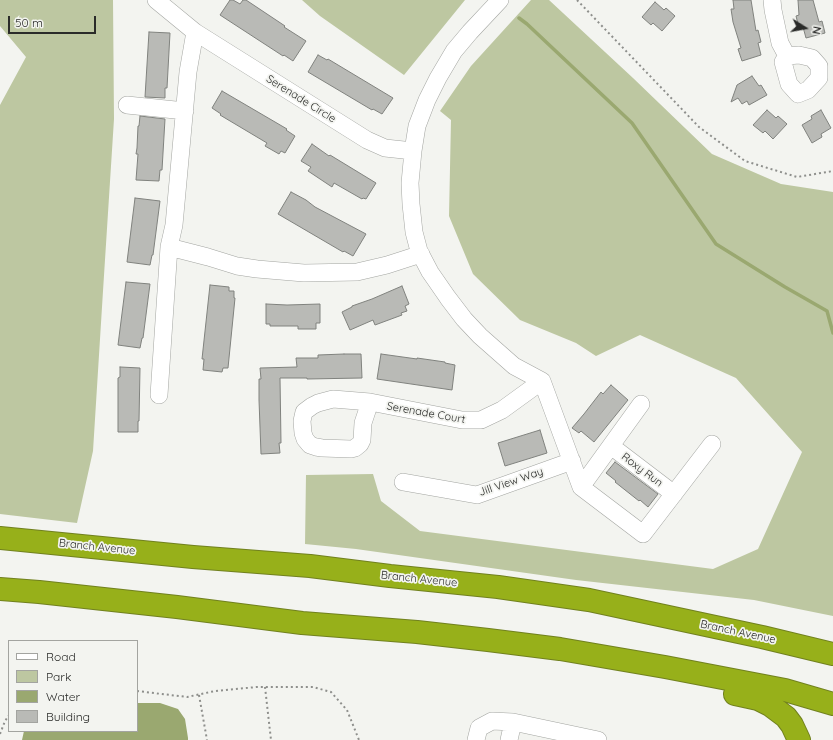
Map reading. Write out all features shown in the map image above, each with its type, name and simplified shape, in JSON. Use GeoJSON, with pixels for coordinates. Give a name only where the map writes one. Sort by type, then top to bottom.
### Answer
{"type":"FeatureCollection","features":[{"type":"Feature","properties":{"kind":"highway","name":"Branch Avenue"},"geometry":{"type":"LineString","coordinates":[[0,538],[193,557],[310,566],[498,587],[588,600],[762,637],[833,654]]}},
{"type":"Feature","properties":{"kind":"highway"},"geometry":{"type":"LineString","coordinates":[[0,589],[170,606],[302,622],[488,640],[665,667],[786,690],[833,704]]}},
{"type":"Feature","properties":{"kind":"highway"},"geometry":{"type":"LineString","coordinates":[[762,637],[833,638]]}},
{"type":"Feature","properties":{"kind":"highway"},"geometry":{"type":"LineString","coordinates":[[665,667],[678,682],[758,699],[770,705],[786,717],[792,725],[799,740]]}},
{"type":"Feature","properties":{"kind":"street","name":"Serenade Circle"},"geometry":{"type":"LineString","coordinates":[[156,0],[195,32],[367,140],[385,148],[413,151]]}},
{"type":"Feature","properties":{"kind":"street"},"geometry":{"type":"LineString","coordinates":[[500,0],[454,51],[427,100],[417,126],[410,183],[414,232],[421,254],[430,272],[448,298],[464,319],[480,336],[514,366],[542,381],[581,487],[643,534],[712,444]]}},
{"type":"Feature","properties":{"kind":"street"},"geometry":{"type":"LineString","coordinates":[[772,0],[780,43],[787,56]]}},
{"type":"Feature","properties":{"kind":"street"},"geometry":{"type":"LineString","coordinates":[[159,395],[169,247],[174,225],[188,72],[195,32]]}},
{"type":"Feature","properties":{"kind":"street"},"geometry":{"type":"LineString","coordinates":[[127,105],[185,111]]}},
{"type":"Feature","properties":{"kind":"street"},"geometry":{"type":"LineString","coordinates":[[169,247],[237,266],[304,273],[357,272],[387,265],[421,254]]}},
{"type":"Feature","properties":{"kind":"street","name":"Serenade Court"},"geometry":{"type":"LineString","coordinates":[[370,402],[462,420],[481,420],[502,410],[542,381]]}},
{"type":"Feature","properties":{"kind":"street"},"geometry":{"type":"LineString","coordinates":[[581,487],[641,404]]}},
{"type":"Feature","properties":{"kind":"street","name":"Roxy Run"},"geometry":{"type":"LineString","coordinates":[[611,446],[674,494]]}},
{"type":"Feature","properties":{"kind":"street","name":"Jill View Way"},"geometry":{"type":"LineString","coordinates":[[403,482],[477,495],[572,461]]}},
{"type":"Feature","properties":{"kind":"street"},"geometry":{"type":"LineString","coordinates":[[476,740],[479,728],[492,721],[512,722],[598,740]]}},
{"type":"Feature","properties":{"kind":"street"},"geometry":{"type":"LineString","coordinates":[[509,740],[512,722]]}},
{"type":"Feature","properties":{"kind":"path"},"geometry":{"type":"LineString","coordinates":[[577,0],[699,127],[745,161],[797,178],[833,171]]}},
{"type":"Feature","properties":{"kind":"path"},"geometry":{"type":"LineString","coordinates":[[265,687],[271,740]]}},
{"type":"Feature","properties":{"kind":"path"},"geometry":{"type":"LineString","coordinates":[[138,691],[187,697],[215,691],[265,687],[313,687],[331,692],[347,710],[358,740]]}},
{"type":"Feature","properties":{"kind":"path"},"geometry":{"type":"LineString","coordinates":[[199,695],[207,740]]}},
{"type":"Feature","properties":{"kind":"path"},"geometry":{"type":"LineString","coordinates":[[0,734],[8,716]]}},
{"type":"Feature","properties":{"kind":"green space"},"geometry":{"type":"Polygon","coordinates":[[[0,0],[113,0],[114,119],[93,451],[77,523],[0,514],[0,105],[26,57],[0,26],[0,0]]]}},
{"type":"Feature","properties":{"kind":"green space"},"geometry":{"type":"Polygon","coordinates":[[[302,0],[465,0],[404,75],[320,16],[302,0]]]}},
{"type":"Feature","properties":{"kind":"green space"},"geometry":{"type":"Polygon","coordinates":[[[531,0],[549,0],[712,154],[781,184],[833,192],[833,616],[754,600],[576,580],[356,549],[305,544],[306,475],[373,474],[381,501],[420,531],[713,569],[758,549],[802,452],[736,378],[640,335],[596,356],[576,343],[520,320],[473,274],[449,216],[451,120],[440,111],[471,66],[531,0]]]}},
{"type":"Feature","properties":{"kind":"water"},"geometry":{"type":"Polygon","coordinates":[[[138,703],[160,703],[178,709],[185,719],[188,740],[22,740],[24,732],[138,732],[138,703]]]}},
{"type":"Feature","properties":{"kind":"building"},"geometry":{"type":"Polygon","coordinates":[[[230,0],[240,4],[243,0],[246,0],[306,41],[293,61],[220,15],[230,0]]]}},
{"type":"Feature","properties":{"kind":"building"},"geometry":{"type":"Polygon","coordinates":[[[733,0],[751,0],[756,31],[758,30],[761,42],[758,43],[761,55],[742,61],[738,49],[741,48],[733,22],[731,9],[734,9],[733,0]]]}},
{"type":"Feature","properties":{"kind":"building"},"geometry":{"type":"Polygon","coordinates":[[[798,0],[813,0],[819,22],[822,21],[825,33],[806,38],[803,27],[799,28],[796,16],[799,15],[798,0]]]}},
{"type":"Feature","properties":{"kind":"building"},"geometry":{"type":"Polygon","coordinates":[[[655,2],[664,10],[666,8],[675,16],[662,31],[653,23],[651,25],[642,17],[655,2]]]}},
{"type":"Feature","properties":{"kind":"building"},"geometry":{"type":"Polygon","coordinates":[[[149,32],[170,33],[167,88],[165,88],[165,98],[145,97],[149,32]]]}},
{"type":"Feature","properties":{"kind":"building"},"geometry":{"type":"Polygon","coordinates":[[[318,55],[327,60],[328,59],[393,98],[382,114],[373,109],[372,110],[308,72],[318,55]]]}},
{"type":"Feature","properties":{"kind":"building"},"geometry":{"type":"Polygon","coordinates":[[[752,76],[759,86],[761,85],[767,95],[749,105],[747,101],[742,104],[738,98],[731,102],[737,85],[752,76]]]}},
{"type":"Feature","properties":{"kind":"building"},"geometry":{"type":"Polygon","coordinates":[[[222,91],[287,129],[286,130],[295,136],[285,153],[281,151],[279,154],[265,146],[267,143],[220,115],[221,114],[212,108],[222,91]]]}},
{"type":"Feature","properties":{"kind":"building"},"geometry":{"type":"Polygon","coordinates":[[[767,110],[776,118],[778,116],[787,124],[773,139],[765,131],[763,133],[753,125],[767,110]]]}},
{"type":"Feature","properties":{"kind":"building"},"geometry":{"type":"Polygon","coordinates":[[[821,110],[831,128],[821,134],[822,137],[812,143],[802,125],[812,119],[811,116],[821,110]]]}},
{"type":"Feature","properties":{"kind":"building"},"geometry":{"type":"Polygon","coordinates":[[[140,116],[165,119],[162,170],[160,170],[159,181],[136,180],[138,154],[136,154],[140,116]]]}},
{"type":"Feature","properties":{"kind":"building"},"geometry":{"type":"Polygon","coordinates":[[[312,144],[329,156],[330,155],[376,183],[366,199],[362,199],[334,183],[332,187],[308,171],[311,167],[301,161],[312,144]]]}},
{"type":"Feature","properties":{"kind":"building"},"geometry":{"type":"Polygon","coordinates":[[[291,192],[315,207],[366,234],[353,256],[344,251],[343,252],[278,214],[291,192]]]}},
{"type":"Feature","properties":{"kind":"building"},"geometry":{"type":"Polygon","coordinates":[[[135,198],[160,201],[153,255],[150,265],[127,262],[135,198]]]}},
{"type":"Feature","properties":{"kind":"building"},"geometry":{"type":"Polygon","coordinates":[[[126,282],[150,284],[143,338],[140,348],[118,345],[126,282]]]}},
{"type":"Feature","properties":{"kind":"building"},"geometry":{"type":"Polygon","coordinates":[[[210,285],[229,287],[229,291],[234,291],[235,298],[228,368],[223,368],[222,372],[203,370],[204,359],[202,359],[210,285]]]}},
{"type":"Feature","properties":{"kind":"building"},"geometry":{"type":"Polygon","coordinates":[[[402,286],[409,304],[405,306],[407,311],[401,313],[402,315],[375,325],[373,320],[350,330],[342,312],[352,306],[402,286]]]}},
{"type":"Feature","properties":{"kind":"building"},"geometry":{"type":"Polygon","coordinates":[[[266,304],[320,304],[320,323],[316,323],[316,329],[298,329],[298,326],[270,326],[270,324],[266,324],[266,304]]]}},
{"type":"Feature","properties":{"kind":"building"},"geometry":{"type":"Polygon","coordinates":[[[361,354],[362,378],[280,378],[280,453],[261,454],[259,400],[259,379],[261,379],[260,368],[297,367],[296,358],[318,358],[318,355],[361,354]]]}},
{"type":"Feature","properties":{"kind":"building"},"geometry":{"type":"Polygon","coordinates":[[[381,354],[445,362],[455,365],[452,390],[377,379],[381,354]]]}},
{"type":"Feature","properties":{"kind":"building"},"geometry":{"type":"Polygon","coordinates":[[[120,367],[140,368],[138,432],[118,432],[118,378],[120,377],[120,367]]]}},
{"type":"Feature","properties":{"kind":"building"},"geometry":{"type":"Polygon","coordinates":[[[611,385],[628,400],[594,442],[581,431],[579,433],[572,428],[601,392],[603,394],[611,385]]]}},
{"type":"Feature","properties":{"kind":"building"},"geometry":{"type":"Polygon","coordinates":[[[540,430],[547,453],[505,466],[498,443],[540,430]]]}},
{"type":"Feature","properties":{"kind":"building"},"geometry":{"type":"Polygon","coordinates":[[[615,462],[658,494],[648,507],[615,482],[616,481],[606,473],[615,462]]]}},
{"type":"Feature","properties":{"kind":"waterway"},"geometry":{"type":"LineString","coordinates":[[519,18],[632,123],[716,244],[827,311],[833,333]]}}]}
